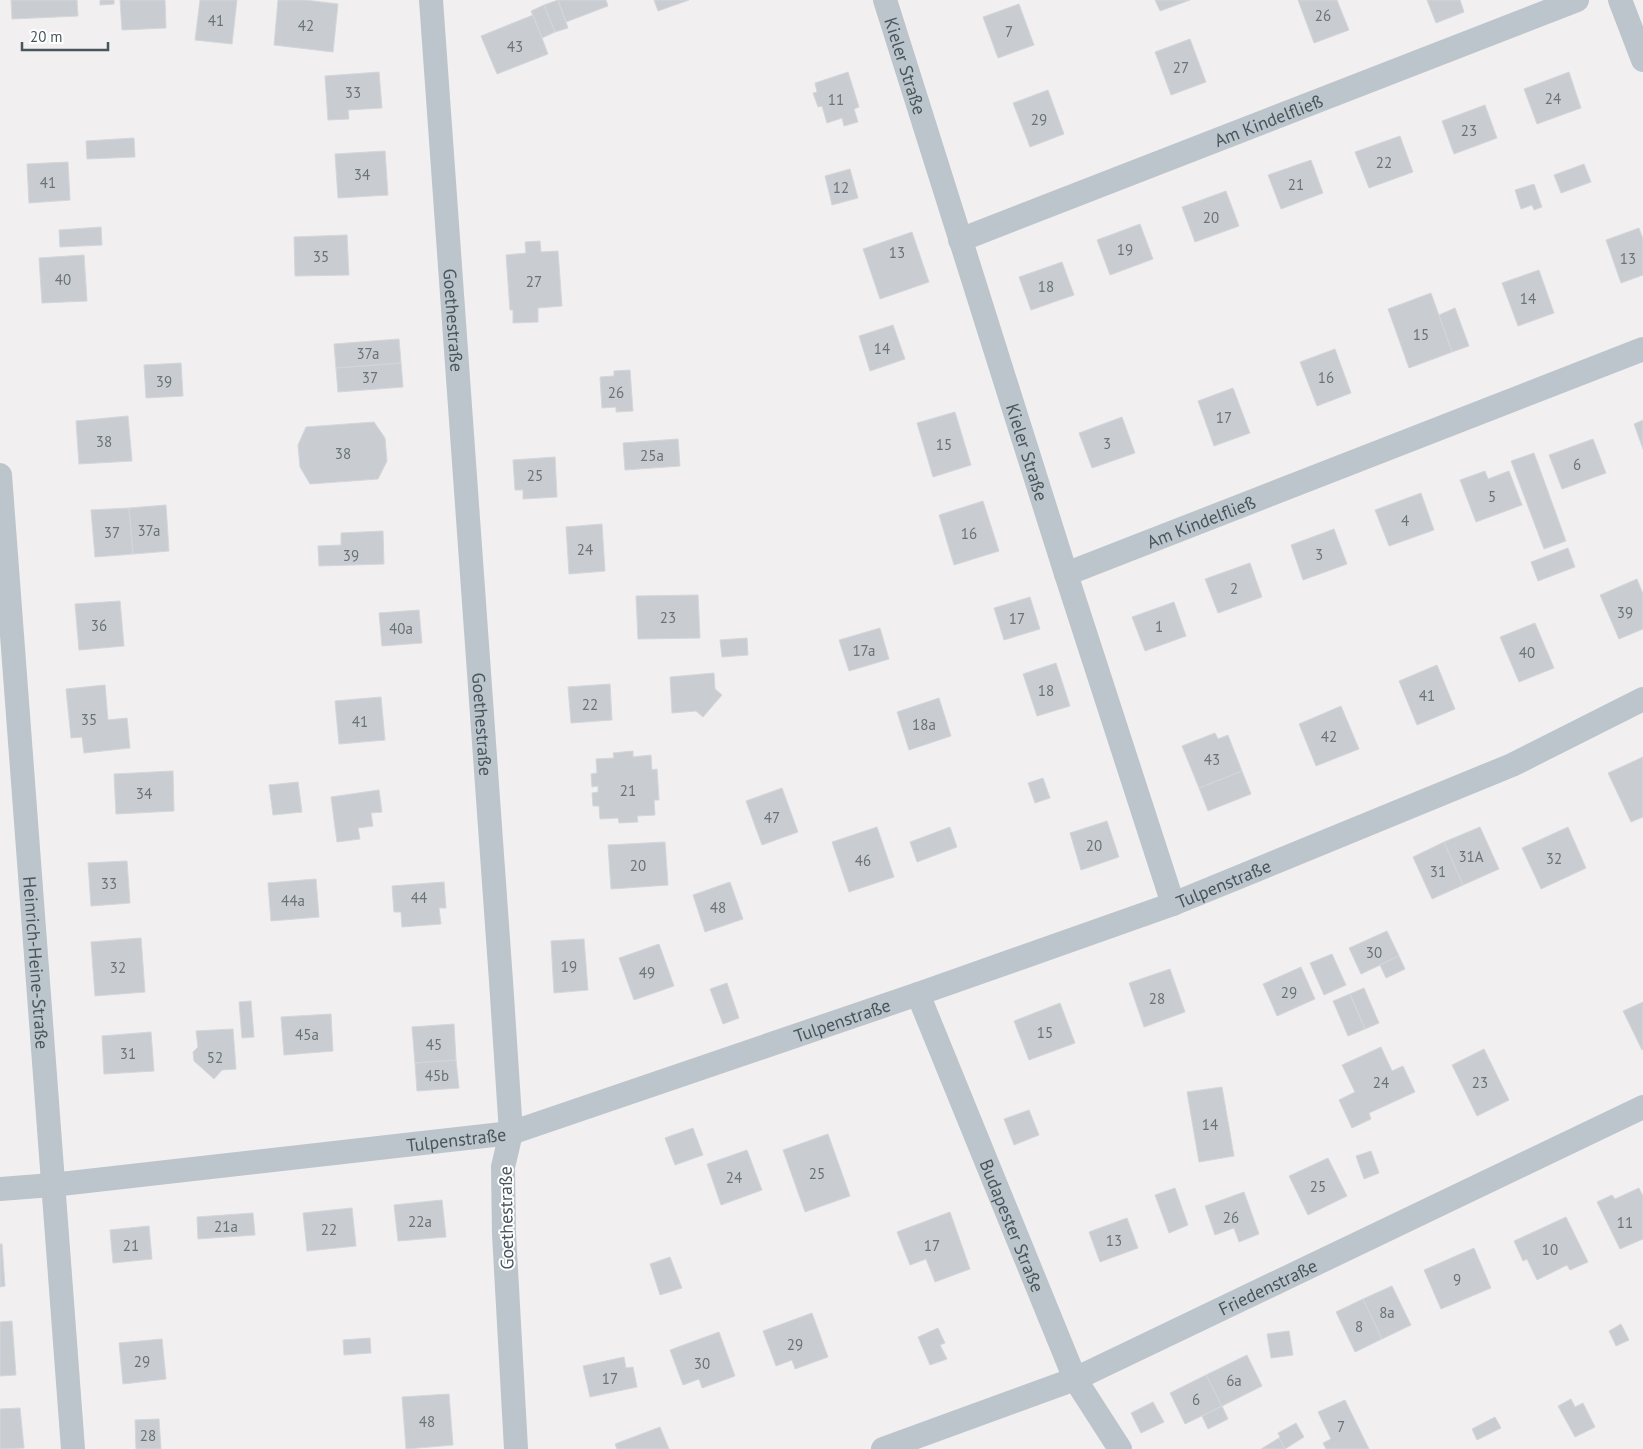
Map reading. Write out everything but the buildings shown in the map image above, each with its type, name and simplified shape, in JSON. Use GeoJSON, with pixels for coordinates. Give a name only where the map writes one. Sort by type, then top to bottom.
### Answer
{"type":"FeatureCollection","features":[{"type":"Feature","properties":{"kind":"street","name":"Goethestraße"},"geometry":{"type":"LineString","coordinates":[[431,0],[501,971],[510,1134],[503,1167],[504,1234],[516,1449]]}},
{"type":"Feature","properties":{"kind":"street","name":"Kieler Straße"},"geometry":{"type":"LineString","coordinates":[[885,0],[1066,574],[1173,904]]}},
{"type":"Feature","properties":{"kind":"street","name":"Am Kindelfließ"},"geometry":{"type":"LineString","coordinates":[[960,240],[1576,0]]}},
{"type":"Feature","properties":{"kind":"street"},"geometry":{"type":"LineString","coordinates":[[1620,0],[1643,60]]}},
{"type":"Feature","properties":{"kind":"street","name":"Am Kindelfließ"},"geometry":{"type":"LineString","coordinates":[[1066,574],[1643,349]]}},
{"type":"Feature","properties":{"kind":"street","name":"Heinrich-Heine-Straße"},"geometry":{"type":"LineString","coordinates":[[0,475],[2,541],[73,1449]]}},
{"type":"Feature","properties":{"kind":"street","name":"Tulpenstraße"},"geometry":{"type":"LineString","coordinates":[[0,1189],[52,1185],[510,1134],[1173,904],[1512,765],[1643,699]]}},
{"type":"Feature","properties":{"kind":"street","name":"Budapester Straße"},"geometry":{"type":"LineString","coordinates":[[918,994],[1074,1378],[1120,1449]]}},
{"type":"Feature","properties":{"kind":"street","name":"Friedenstraße"},"geometry":{"type":"LineString","coordinates":[[883,1449],[1074,1378],[1643,1107]]}}]}
